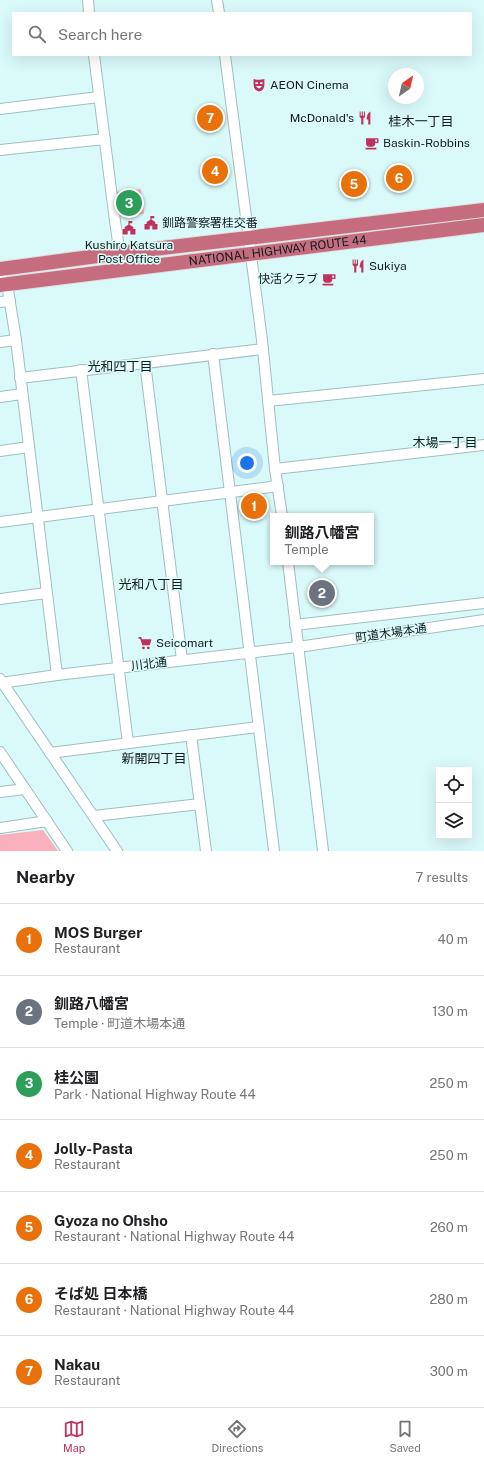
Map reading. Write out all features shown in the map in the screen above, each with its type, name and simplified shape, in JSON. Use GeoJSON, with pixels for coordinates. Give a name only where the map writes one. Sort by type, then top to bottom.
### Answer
{"type":"FeatureCollection","features":[{"type":"Feature","properties":{"kind":"highway","name":"NATIONAL HIGHWAY ROUTE 44"},"geometry":{"type":"LineString","coordinates":[[0,269],[120,253],[484,210]]}},
{"type":"Feature","properties":{"kind":"highway","name":"NATIONAL HIGHWAY ROUTE 44"},"geometry":{"type":"LineString","coordinates":[[2,281],[122,269],[484,225]]}},
{"type":"Feature","properties":{"kind":"street"},"geometry":{"type":"LineString","coordinates":[[88,0],[89,12]]}},
{"type":"Feature","properties":{"kind":"street"},"geometry":{"type":"LineString","coordinates":[[217,0],[219,12]]}},
{"type":"Feature","properties":{"kind":"street"},"geometry":{"type":"LineString","coordinates":[[94,56],[122,269]]}},
{"type":"Feature","properties":{"kind":"street"},"geometry":{"type":"LineString","coordinates":[[225,56],[263,349],[275,469],[282,513]]}},
{"type":"Feature","properties":{"kind":"street"},"geometry":{"type":"LineString","coordinates":[[0,109],[99,96]]}},
{"type":"Feature","properties":{"kind":"street"},"geometry":{"type":"LineString","coordinates":[[0,150],[105,139]]}},
{"type":"Feature","properties":{"kind":"street"},"geometry":{"type":"LineString","coordinates":[[2,281],[5,301],[16,340],[57,675]]}},
{"type":"Feature","properties":{"kind":"street"},"geometry":{"type":"LineString","coordinates":[[0,342],[16,340]]}},
{"type":"Feature","properties":{"kind":"street"},"geometry":{"type":"LineString","coordinates":[[20,378],[263,349]]}},
{"type":"Feature","properties":{"kind":"street"},"geometry":{"type":"LineString","coordinates":[[213,354],[274,851]]}},
{"type":"Feature","properties":{"kind":"street"},"geometry":{"type":"LineString","coordinates":[[145,363],[182,660]]}},
{"type":"Feature","properties":{"kind":"street"},"geometry":{"type":"LineString","coordinates":[[81,370],[100,509],[128,743]]}},
{"type":"Feature","properties":{"kind":"street"},"geometry":{"type":"LineString","coordinates":[[268,401],[484,379]]}},
{"type":"Feature","properties":{"kind":"street"},"geometry":{"type":"LineString","coordinates":[[0,397],[22,394]]}},
{"type":"Feature","properties":{"kind":"street"},"geometry":{"type":"LineString","coordinates":[[275,469],[484,445]]}},
{"type":"Feature","properties":{"kind":"street"},"geometry":{"type":"LineString","coordinates":[[0,451],[29,447]]}},
{"type":"Feature","properties":{"kind":"street"},"geometry":{"type":"LineString","coordinates":[[0,522],[278,486]]}},
{"type":"Feature","properties":{"kind":"street"},"geometry":{"type":"LineString","coordinates":[[288,565],[323,851]]}},
{"type":"Feature","properties":{"kind":"street"},"geometry":{"type":"LineString","coordinates":[[0,599],[46,593]]}},
{"type":"Feature","properties":{"kind":"street"},"geometry":{"type":"LineString","coordinates":[[296,625],[484,603]]}},
{"type":"Feature","properties":{"kind":"street","name":"町道木場本通"},"geometry":{"type":"LineString","coordinates":[[298,646],[484,620]]}},
{"type":"Feature","properties":{"kind":"street","name":"川北通"},"geometry":{"type":"LineString","coordinates":[[1,681],[298,646]]}},
{"type":"Feature","properties":{"kind":"street"},"geometry":{"type":"LineString","coordinates":[[1,681],[117,851]]}},
{"type":"Feature","properties":{"kind":"street"},"geometry":{"type":"LineString","coordinates":[[50,753],[191,734],[258,727]]}},
{"type":"Feature","properties":{"kind":"street"},"geometry":{"type":"LineString","coordinates":[[191,734],[206,851]]}},
{"type":"Feature","properties":{"kind":"street"},"geometry":{"type":"LineString","coordinates":[[0,752],[67,851]]}},
{"type":"Feature","properties":{"kind":"street"},"geometry":{"type":"LineString","coordinates":[[0,792],[25,788]]}},
{"type":"Feature","properties":{"kind":"street"},"geometry":{"type":"LineString","coordinates":[[94,816],[200,804]]}},
{"type":"Feature","properties":{"kind":"street"},"geometry":{"type":"LineString","coordinates":[[0,828],[47,821]]}},
{"type":"Feature","properties":{"kind":"shaded area"},"geometry":{"type":"Polygon","coordinates":[[[141,189],[144,214],[117,216],[114,192],[141,189]]]}},
{"type":"Feature","properties":{"kind":"shaded area"},"geometry":{"type":"Polygon","coordinates":[[[43,830],[58,851],[0,851],[0,835],[43,830]]]}},
{"type":"Feature","properties":{"kind":"place","name":"AEON Cinema"},"geometry":{"type":"Point","coordinates":[259,85]}},
{"type":"Feature","properties":{"kind":"place","name":"Nakau"},"geometry":{"type":"Point","coordinates":[210,118]}},
{"type":"Feature","properties":{"kind":"place","name":"McDonald's"},"geometry":{"type":"Point","coordinates":[365,118]}},
{"type":"Feature","properties":{"kind":"place","name":"Baskin-Robbins"},"geometry":{"type":"Point","coordinates":[372,143]}},
{"type":"Feature","properties":{"kind":"place","name":"Jolly-Pasta"},"geometry":{"type":"Point","coordinates":[215,171]}},
{"type":"Feature","properties":{"kind":"place","name":"そば処 日本橋"},"geometry":{"type":"Point","coordinates":[399,178]}},
{"type":"Feature","properties":{"kind":"place","name":"Gyoza no Ohsho"},"geometry":{"type":"Point","coordinates":[354,184]}},
{"type":"Feature","properties":{"kind":"place","name":"桂公園"},"geometry":{"type":"Point","coordinates":[129,203]}},
{"type":"Feature","properties":{"kind":"place","name":"釧路警察署桂交番"},"geometry":{"type":"Point","coordinates":[151,223]}},
{"type":"Feature","properties":{"kind":"place","name":"Kushiro Katsura Post Office"},"geometry":{"type":"Point","coordinates":[129,228]}},
{"type":"Feature","properties":{"kind":"place","name":"Sukiya"},"geometry":{"type":"Point","coordinates":[358,266]}},
{"type":"Feature","properties":{"kind":"place","name":"快活クラブ"},"geometry":{"type":"Point","coordinates":[329,279]}},
{"type":"Feature","properties":{"kind":"place","name":"MOS Burger"},"geometry":{"type":"Point","coordinates":[254,506]}},
{"type":"Feature","properties":{"kind":"place","name":"釧路八幡宮"},"geometry":{"type":"Point","coordinates":[322,593]}},
{"type":"Feature","properties":{"kind":"place","name":"Seicomart"},"geometry":{"type":"Point","coordinates":[145,643]}},
{"type":"Feature","properties":{"kind":"district","name":"桂木一丁目"},"geometry":{"type":"Point","coordinates":[421,121]}},
{"type":"Feature","properties":{"kind":"district","name":"光和四丁目"},"geometry":{"type":"Point","coordinates":[120,366]}},
{"type":"Feature","properties":{"kind":"district","name":"木場一丁目"},"geometry":{"type":"Point","coordinates":[445,442]}},
{"type":"Feature","properties":{"kind":"district","name":"光和八丁目"},"geometry":{"type":"Point","coordinates":[151,584]}},
{"type":"Feature","properties":{"kind":"district","name":"新開四丁目"},"geometry":{"type":"Point","coordinates":[154,758]}}]}
